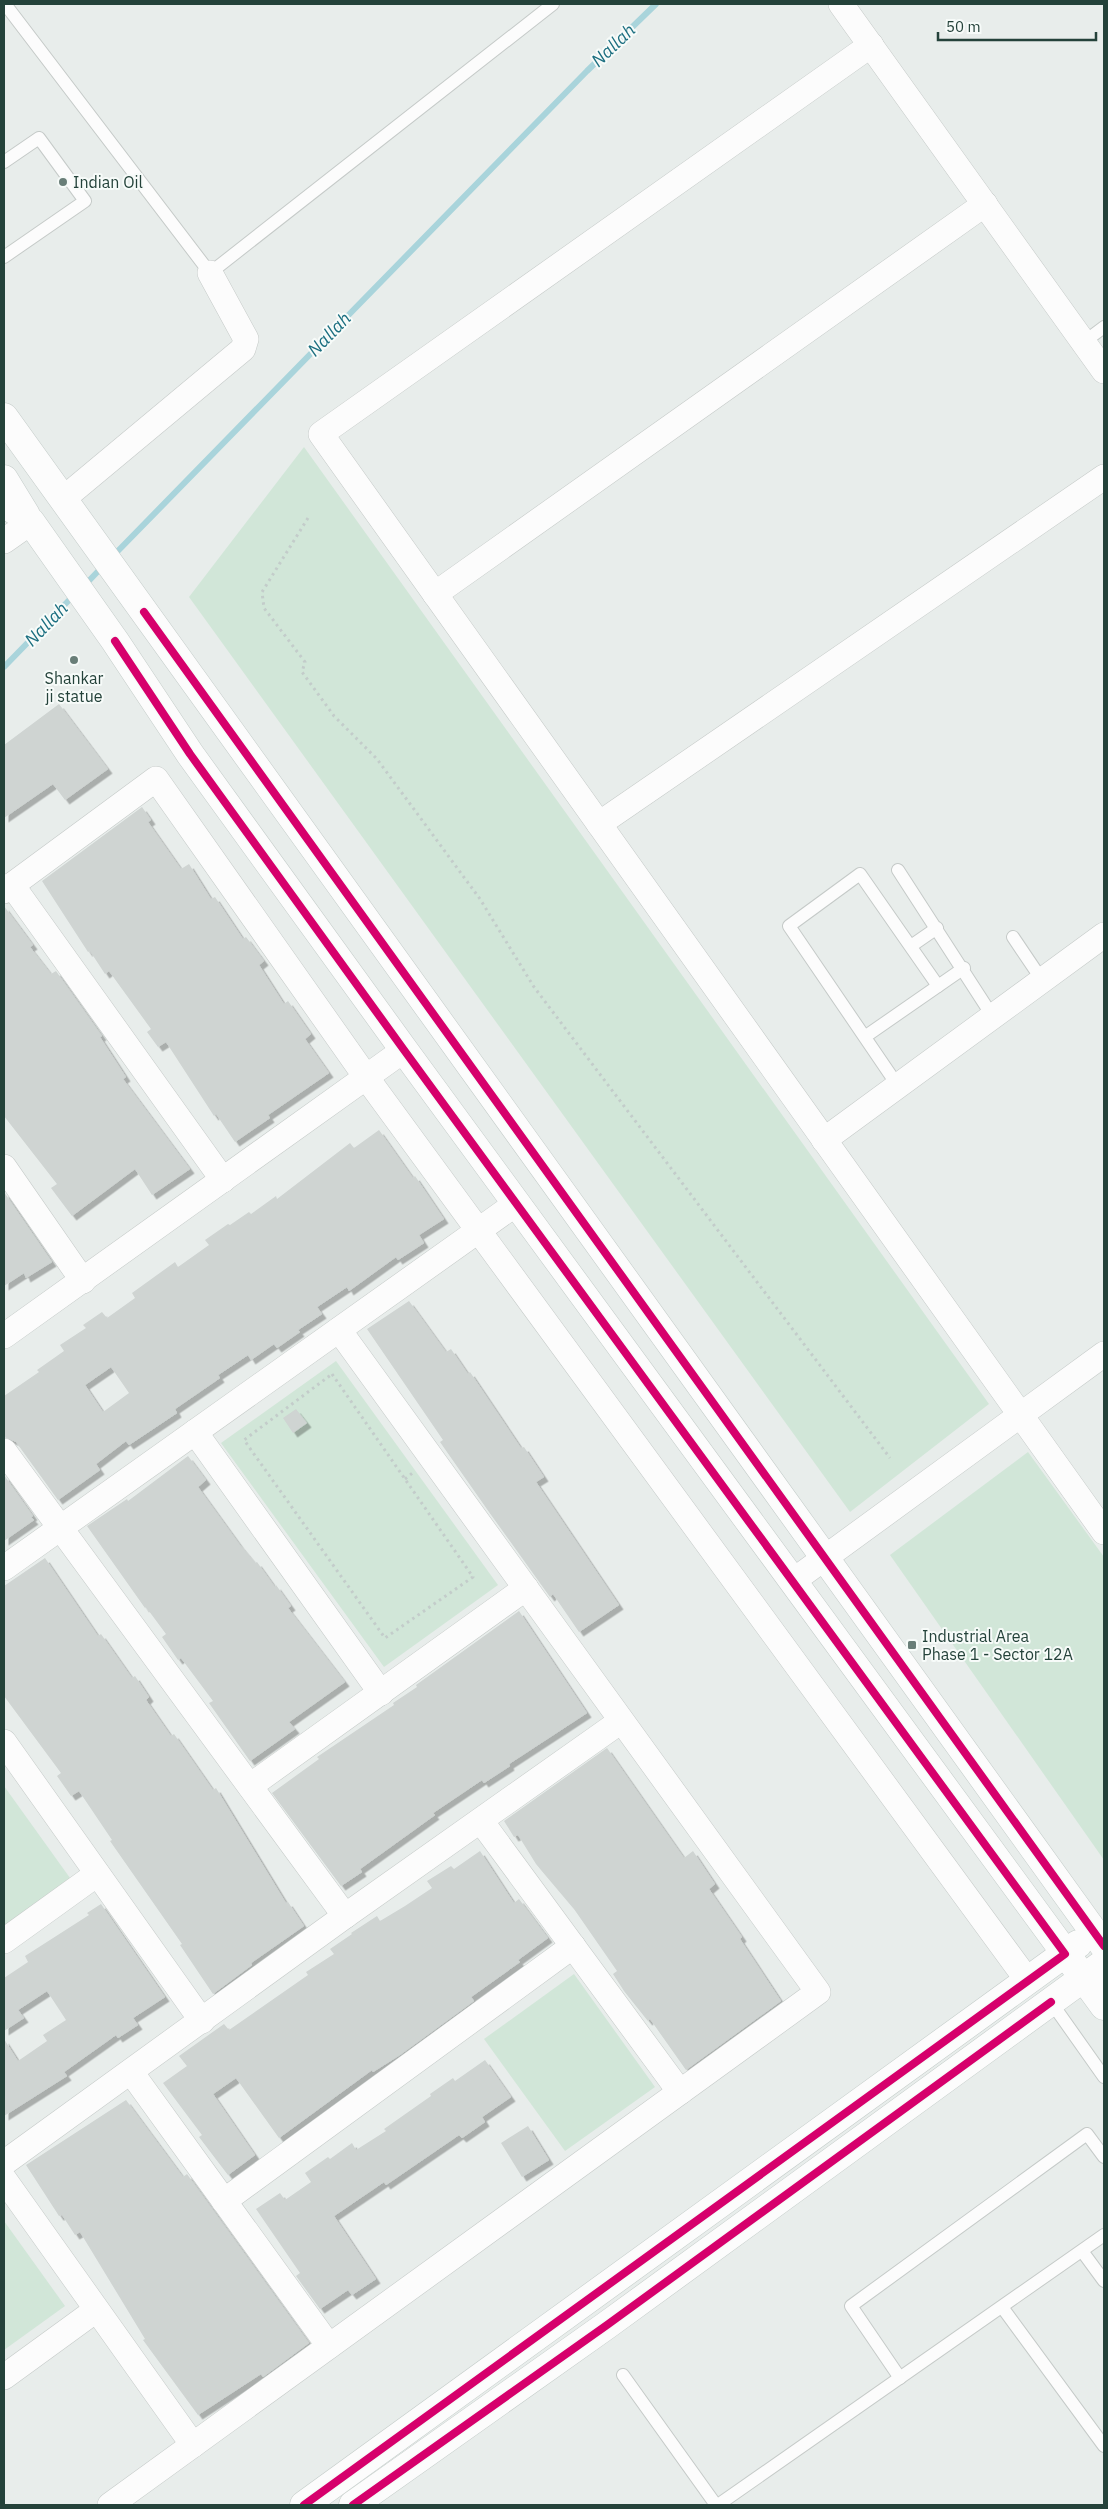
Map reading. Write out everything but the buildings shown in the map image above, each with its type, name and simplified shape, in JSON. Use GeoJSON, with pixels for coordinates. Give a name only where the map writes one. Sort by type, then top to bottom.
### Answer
{"type":"FeatureCollection","features":[{"type":"Feature","properties":{"kind":"street"},"geometry":{"type":"LineString","coordinates":[[841,4],[1104,371]]}},
{"type":"Feature","properties":{"kind":"street"},"geometry":{"type":"LineString","coordinates":[[871,45],[321,434],[1104,1532]]}},
{"type":"Feature","properties":{"kind":"street"},"geometry":{"type":"LineString","coordinates":[[435,594],[985,204]]}},
{"type":"Feature","properties":{"kind":"street"},"geometry":{"type":"LineString","coordinates":[[70,510],[243,349],[246,339],[210,273]]}},
{"type":"Feature","properties":{"kind":"street"},"geometry":{"type":"LineString","coordinates":[[4,417],[439,1025],[1099,1939],[1065,1954],[1028,1980],[304,2505]]}},
{"type":"Feature","properties":{"kind":"street"},"geometry":{"type":"LineString","coordinates":[[599,824],[1104,477]]}},
{"type":"Feature","properties":{"kind":"street"},"geometry":{"type":"LineString","coordinates":[[4,479],[37,532],[115,640],[190,754],[404,1050],[1083,1980],[1104,2006]]}},
{"type":"Feature","properties":{"kind":"street"},"geometry":{"type":"LineString","coordinates":[[4,503],[37,532]]}},
{"type":"Feature","properties":{"kind":"street"},"geometry":{"type":"LineString","coordinates":[[4,541],[37,532]]}},
{"type":"Feature","properties":{"kind":"street"},"geometry":{"type":"LineString","coordinates":[[223,1180],[8,888],[156,779],[366,1077],[480,1229],[1028,1980]]}},
{"type":"Feature","properties":{"kind":"street"},"geometry":{"type":"LineString","coordinates":[[824,1140],[1104,935]]}},
{"type":"Feature","properties":{"kind":"street"},"geometry":{"type":"LineString","coordinates":[[4,1336],[439,1025]]}},
{"type":"Feature","properties":{"kind":"street"},"geometry":{"type":"LineString","coordinates":[[4,1167],[83,1281]]}},
{"type":"Feature","properties":{"kind":"street"},"geometry":{"type":"LineString","coordinates":[[4,1568],[60,1526],[517,1203]]}},
{"type":"Feature","properties":{"kind":"street"},"geometry":{"type":"LineString","coordinates":[[110,2505],[818,1992],[339,1330]]}},
{"type":"Feature","properties":{"kind":"street"},"geometry":{"type":"LineString","coordinates":[[793,1581],[1104,1354]]}},
{"type":"Feature","properties":{"kind":"street"},"geometry":{"type":"LineString","coordinates":[[195,1432],[381,1693]]}},
{"type":"Feature","properties":{"kind":"street"},"geometry":{"type":"LineString","coordinates":[[4,1451],[345,1916]]}},
{"type":"Feature","properties":{"kind":"street"},"geometry":{"type":"LineString","coordinates":[[250,1786],[526,1588]]}},
{"type":"Feature","properties":{"kind":"street"},"geometry":{"type":"LineString","coordinates":[[4,2163],[345,1916],[621,1721]]}},
{"type":"Feature","properties":{"kind":"street"},"geometry":{"type":"LineString","coordinates":[[4,1742],[202,2021]]}},
{"type":"Feature","properties":{"kind":"street"},"geometry":{"type":"LineString","coordinates":[[481,1820],[680,2092]]}},
{"type":"Feature","properties":{"kind":"street"},"geometry":{"type":"LineString","coordinates":[[4,1941],[97,1874]]}},
{"type":"Feature","properties":{"kind":"street"},"geometry":{"type":"LineString","coordinates":[[224,2201],[573,1946]]}},
{"type":"Feature","properties":{"kind":"street"},"geometry":{"type":"LineString","coordinates":[[353,2505],[614,2319],[1104,1963]]}},
{"type":"Feature","properties":{"kind":"street"},"geometry":{"type":"LineString","coordinates":[[131,2072],[329,2346]]}},
{"type":"Feature","properties":{"kind":"street"},"geometry":{"type":"LineString","coordinates":[[4,2179],[193,2445]]}},
{"type":"Feature","properties":{"kind":"street"},"geometry":{"type":"LineString","coordinates":[[4,2377],[96,2310]]}},
{"type":"Feature","properties":{"kind":"lane"},"geometry":{"type":"LineString","coordinates":[[6,4],[210,273],[553,4]]}},
{"type":"Feature","properties":{"kind":"lane"},"geometry":{"type":"LineString","coordinates":[[4,162],[39,138],[85,201],[4,257]]}},
{"type":"Feature","properties":{"kind":"lane"},"geometry":{"type":"LineString","coordinates":[[1084,342],[1104,327]]}},
{"type":"Feature","properties":{"kind":"lane"},"geometry":{"type":"LineString","coordinates":[[898,870],[964,968],[993,1017]]}},
{"type":"Feature","properties":{"kind":"lane"},"geometry":{"type":"LineString","coordinates":[[898,1086],[866,1036],[789,926],[860,874],[938,986]]}},
{"type":"Feature","properties":{"kind":"lane"},"geometry":{"type":"LineString","coordinates":[[911,946],[937,928]]}},
{"type":"Feature","properties":{"kind":"lane"},"geometry":{"type":"LineString","coordinates":[[1013,937],[1042,980]]}},
{"type":"Feature","properties":{"kind":"lane"},"geometry":{"type":"LineString","coordinates":[[866,1036],[964,968]]}},
{"type":"Feature","properties":{"kind":"lane"},"geometry":{"type":"LineString","coordinates":[[1051,2002],[1104,2077]]}},
{"type":"Feature","properties":{"kind":"lane"},"geometry":{"type":"LineString","coordinates":[[900,2378],[851,2306],[1087,2134],[1104,2157]]}},
{"type":"Feature","properties":{"kind":"lane"},"geometry":{"type":"LineString","coordinates":[[624,2375],[717,2505],[1104,2235]]}},
{"type":"Feature","properties":{"kind":"lane"},"geometry":{"type":"LineString","coordinates":[[1082,2251],[1104,2281]]}},
{"type":"Feature","properties":{"kind":"lane"},"geometry":{"type":"LineString","coordinates":[[1002,2306],[1104,2446]]}},
{"type":"Feature","properties":{"kind":"path"},"geometry":{"type":"LineString","coordinates":[[308,518],[262,592],[264,608],[305,662],[302,672],[334,716],[378,759],[480,899],[534,987],[890,1458]]}},
{"type":"Feature","properties":{"kind":"path"},"geometry":{"type":"LineString","coordinates":[[332,1374],[473,1577],[385,1638],[244,1440],[332,1374]]}},
{"type":"Feature","properties":{"kind":"green space"},"geometry":{"type":"Polygon","coordinates":[[[304,447],[989,1404],[850,1512],[189,597],[304,447]]]}},
{"type":"Feature","properties":{"kind":"green space"},"geometry":{"type":"Polygon","coordinates":[[[336,1361],[498,1585],[384,1667],[221,1443],[336,1361]]]}},
{"type":"Feature","properties":{"kind":"green space"},"geometry":{"type":"Polygon","coordinates":[[[1028,1452],[1104,1557],[1104,1860],[890,1555],[1028,1452]]]}},
{"type":"Feature","properties":{"kind":"green space"},"geometry":{"type":"Polygon","coordinates":[[[4,1786],[70,1878],[4,1926],[4,1786]]]}},
{"type":"Feature","properties":{"kind":"green space"},"geometry":{"type":"Polygon","coordinates":[[[574,1974],[655,2087],[565,2151],[484,2039],[574,1974]]]}},
{"type":"Feature","properties":{"kind":"green space"},"geometry":{"type":"Polygon","coordinates":[[[4,2221],[65,2306],[4,2350],[4,2221]]]}},
{"type":"Feature","properties":{"kind":"waterway","name":"Nallah"},"geometry":{"type":"LineString","coordinates":[[112,557],[587,71],[656,4]]}},
{"type":"Feature","properties":{"kind":"waterway","name":"Nallah"},"geometry":{"type":"LineString","coordinates":[[84,586],[103,566]]}},
{"type":"Feature","properties":{"kind":"waterway","name":"Nallah"},"geometry":{"type":"LineString","coordinates":[[4,667],[75,594]]}},
{"type":"Feature","properties":{"kind":"cycle path"},"geometry":{"type":"LineString","coordinates":[[144,612],[1104,1946]]}},
{"type":"Feature","properties":{"kind":"cycle path"},"geometry":{"type":"LineString","coordinates":[[115,641],[190,754],[404,1050],[1065,1954],[304,2505]]}},
{"type":"Feature","properties":{"kind":"cycle path"},"geometry":{"type":"LineString","coordinates":[[353,2505],[607,2325],[1051,2002]]}},
{"type":"Feature","properties":{"kind":"place","name":"Indian Oil"},"geometry":{"type":"Point","coordinates":[63,182]}},
{"type":"Feature","properties":{"kind":"place","name":"Shankar ji statue"},"geometry":{"type":"Point","coordinates":[74,660]}},
{"type":"Feature","properties":{"kind":"place","name":"Industrial Area Phase 1 - Sector 12A"},"geometry":{"type":"Point","coordinates":[912,1645]}}]}
